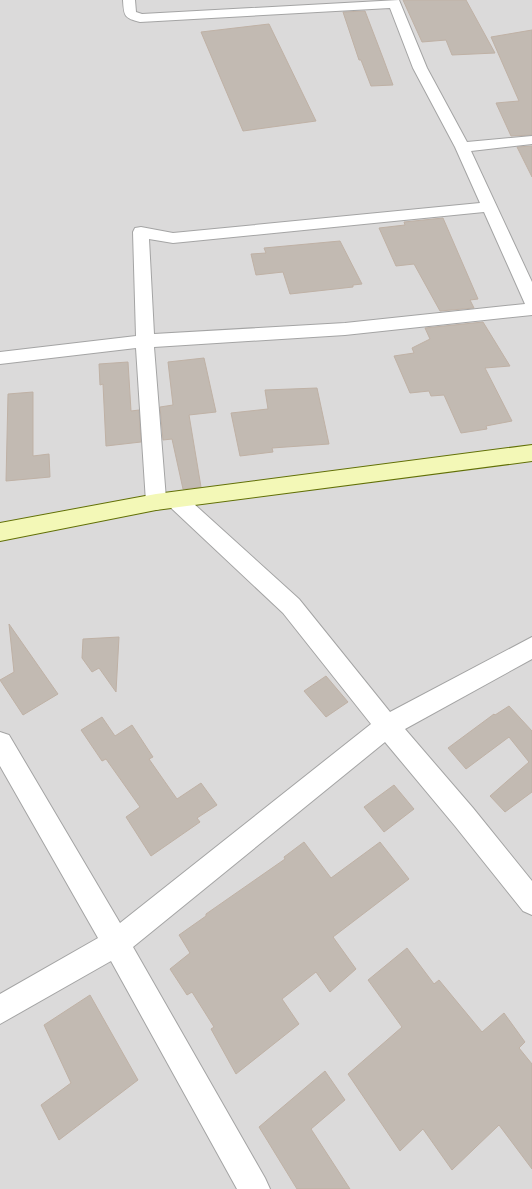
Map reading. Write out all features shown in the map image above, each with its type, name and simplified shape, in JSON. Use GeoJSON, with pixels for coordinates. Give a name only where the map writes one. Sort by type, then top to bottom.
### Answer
{"type":"FeatureCollection","features":[{"type":"Feature","properties":{"kind":"street"},"geometry":{"type":"LineString","coordinates":[[129,0],[130,14],[140,18],[244,6],[394,2],[420,68],[462,147],[532,301]]}},
{"type":"Feature","properties":{"kind":"street"},"geometry":{"type":"LineString","coordinates":[[462,147],[532,140]]}},
{"type":"Feature","properties":{"kind":"street"},"geometry":{"type":"LineString","coordinates":[[489,207],[173,238],[141,232],[145,341],[166,501],[291,606],[387,726],[464,817],[532,902]]}},
{"type":"Feature","properties":{"kind":"street"},"geometry":{"type":"LineString","coordinates":[[0,358],[145,341],[345,329],[532,309]]}},
{"type":"Feature","properties":{"kind":"street"},"geometry":{"type":"LineString","coordinates":[[0,532],[166,501],[532,453]]}},
{"type":"Feature","properties":{"kind":"street"},"geometry":{"type":"LineString","coordinates":[[0,1010],[116,943],[387,726],[532,647]]}},
{"type":"Feature","properties":{"kind":"street"},"geometry":{"type":"LineString","coordinates":[[0,743],[116,943],[254,1189]]}},
{"type":"Feature","properties":{"kind":"shaded area"},"geometry":{"type":"Polygon","coordinates":[[[0,0],[532,0],[532,1189],[0,1189],[0,0]]]}},
{"type":"Feature","properties":{"kind":"building"},"geometry":{"type":"Polygon","coordinates":[[[403,0],[466,0],[495,53],[452,55],[446,40],[422,42],[403,0]]]}},
{"type":"Feature","properties":{"kind":"building"},"geometry":{"type":"Polygon","coordinates":[[[365,11],[393,85],[371,86],[361,60],[359,60],[343,12],[365,11]]]}},
{"type":"Feature","properties":{"kind":"building"},"geometry":{"type":"Polygon","coordinates":[[[269,24],[316,121],[243,131],[201,32],[269,24]]]}},
{"type":"Feature","properties":{"kind":"building"},"geometry":{"type":"Polygon","coordinates":[[[532,30],[532,135],[511,136],[496,103],[519,101],[491,37],[532,30]]]}},
{"type":"Feature","properties":{"kind":"building"},"geometry":{"type":"Polygon","coordinates":[[[532,146],[532,177],[517,147],[532,146]]]}},
{"type":"Feature","properties":{"kind":"building"},"geometry":{"type":"Polygon","coordinates":[[[443,218],[478,299],[470,300],[474,308],[440,311],[414,264],[396,266],[379,228],[405,225],[404,222],[443,218]]]}},
{"type":"Feature","properties":{"kind":"building"},"geometry":{"type":"Polygon","coordinates":[[[340,241],[362,284],[353,285],[353,287],[290,294],[283,272],[256,275],[251,254],[266,253],[264,248],[340,241]]]}},
{"type":"Feature","properties":{"kind":"building"},"geometry":{"type":"Polygon","coordinates":[[[483,322],[510,366],[485,368],[512,421],[486,426],[487,429],[461,433],[444,395],[431,396],[429,391],[410,393],[394,356],[414,353],[412,348],[430,339],[425,328],[483,322]]]}},
{"type":"Feature","properties":{"kind":"building"},"geometry":{"type":"Polygon","coordinates":[[[204,358],[216,412],[189,415],[201,487],[183,489],[172,439],[163,440],[160,407],[173,405],[168,362],[204,358]]]}},
{"type":"Feature","properties":{"kind":"building"},"geometry":{"type":"Polygon","coordinates":[[[128,362],[131,411],[139,410],[141,442],[106,446],[103,384],[100,385],[99,364],[128,362]]]}},
{"type":"Feature","properties":{"kind":"building"},"geometry":{"type":"Polygon","coordinates":[[[317,388],[329,444],[272,448],[273,452],[240,456],[231,413],[268,409],[265,390],[317,388]]]}},
{"type":"Feature","properties":{"kind":"building"},"geometry":{"type":"Polygon","coordinates":[[[33,392],[33,456],[49,454],[50,477],[6,481],[8,394],[33,392]]]}},
{"type":"Feature","properties":{"kind":"building"},"geometry":{"type":"Polygon","coordinates":[[[9,624],[58,694],[23,715],[0,680],[14,672],[9,624]]]}},
{"type":"Feature","properties":{"kind":"building"},"geometry":{"type":"Polygon","coordinates":[[[119,637],[116,692],[99,668],[92,672],[82,658],[83,639],[119,637]]]}},
{"type":"Feature","properties":{"kind":"building"},"geometry":{"type":"Polygon","coordinates":[[[326,676],[348,702],[326,717],[304,691],[326,676]]]}},
{"type":"Feature","properties":{"kind":"building"},"geometry":{"type":"Polygon","coordinates":[[[509,706],[532,731],[532,792],[505,812],[490,796],[529,762],[509,737],[466,769],[448,748],[494,714],[495,715],[509,706]]]}},
{"type":"Feature","properties":{"kind":"building"},"geometry":{"type":"Polygon","coordinates":[[[102,717],[115,736],[132,725],[153,757],[149,759],[177,799],[201,783],[217,805],[197,818],[200,822],[151,856],[126,817],[140,807],[106,759],[102,761],[81,730],[102,717]]]}},
{"type":"Feature","properties":{"kind":"building"},"geometry":{"type":"Polygon","coordinates":[[[394,785],[414,809],[384,832],[364,807],[394,785]]]}},
{"type":"Feature","properties":{"kind":"building"},"geometry":{"type":"Polygon","coordinates":[[[304,842],[331,878],[380,842],[409,879],[333,937],[356,969],[330,992],[316,972],[282,999],[299,1024],[236,1074],[211,1029],[214,1027],[192,992],[187,995],[170,969],[190,953],[179,935],[206,916],[206,914],[285,859],[284,857],[304,842]]]}},
{"type":"Feature","properties":{"kind":"building"},"geometry":{"type":"Polygon","coordinates":[[[407,948],[434,984],[439,980],[482,1032],[504,1013],[525,1042],[519,1048],[532,1064],[532,1169],[499,1125],[452,1170],[423,1129],[400,1151],[348,1074],[402,1027],[368,980],[407,948]]]}},
{"type":"Feature","properties":{"kind":"building"},"geometry":{"type":"Polygon","coordinates":[[[90,995],[138,1080],[59,1140],[41,1105],[71,1083],[44,1025],[90,995]]]}},
{"type":"Feature","properties":{"kind":"building"},"geometry":{"type":"Polygon","coordinates":[[[325,1071],[345,1100],[311,1129],[350,1189],[297,1189],[259,1127],[325,1071]]]}}]}
